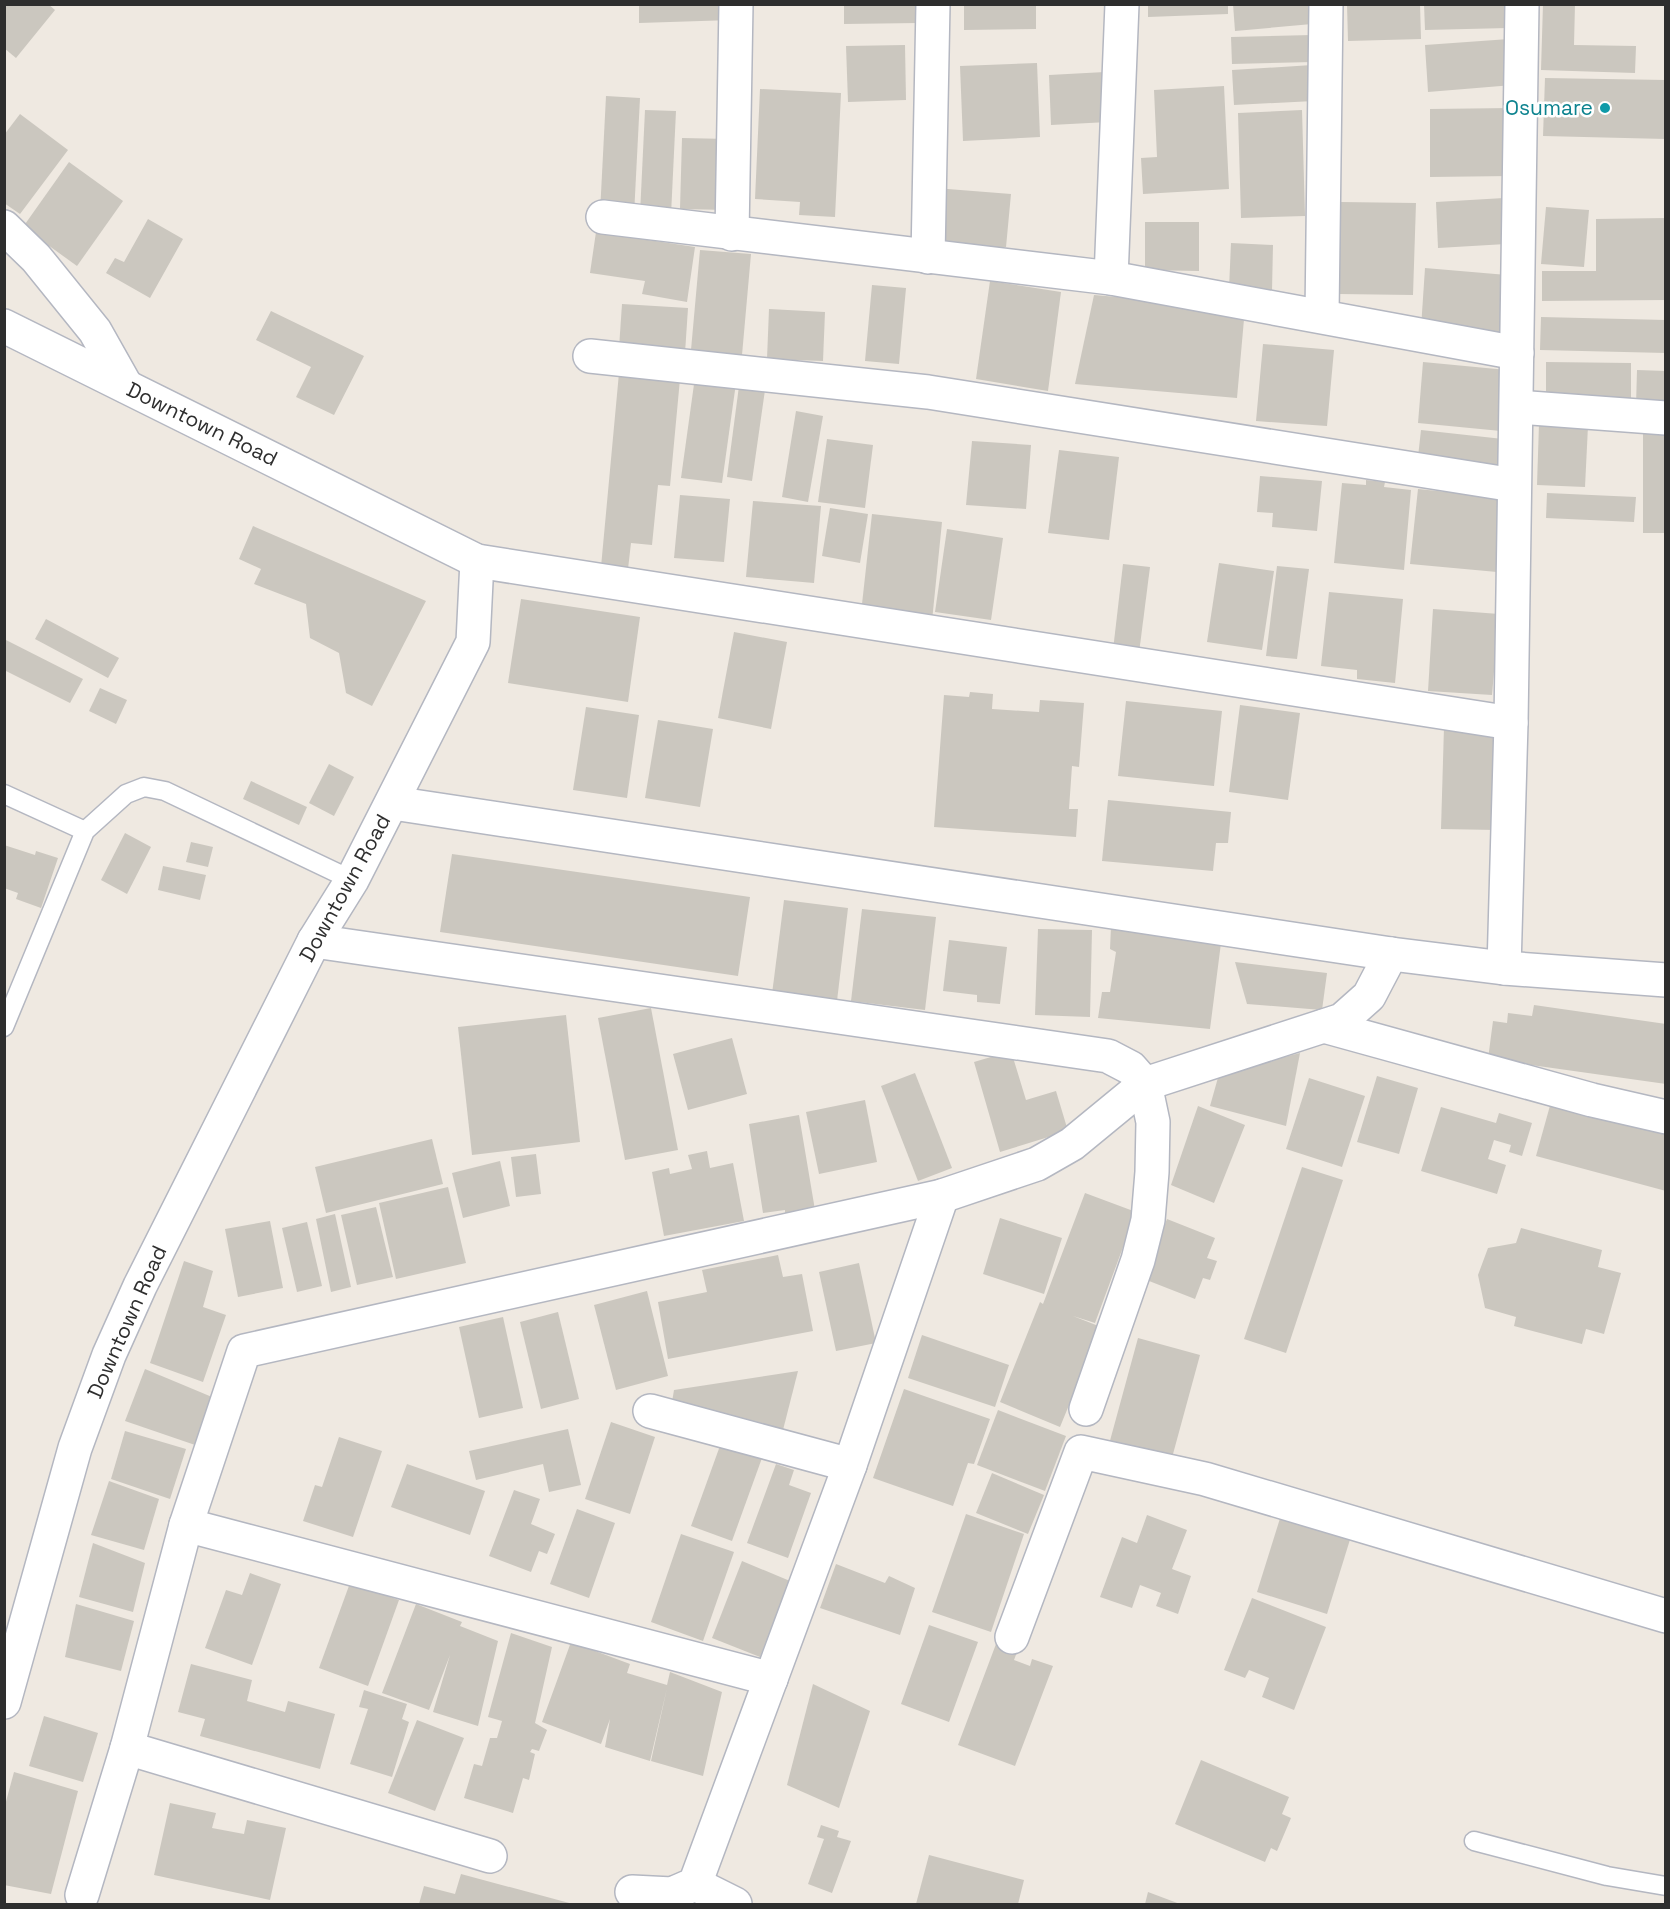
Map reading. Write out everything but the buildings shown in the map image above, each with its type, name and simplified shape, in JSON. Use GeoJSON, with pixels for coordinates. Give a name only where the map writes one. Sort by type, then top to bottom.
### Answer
{"type":"FeatureCollection","features":[{"type":"Feature","properties":{"kind":"street"},"geometry":{"type":"LineString","coordinates":[[732,234],[736,4]]}},
{"type":"Feature","properties":{"kind":"street"},"geometry":{"type":"LineString","coordinates":[[928,257],[933,4]]}},
{"type":"Feature","properties":{"kind":"street"},"geometry":{"type":"LineString","coordinates":[[1111,278],[1122,4]]}},
{"type":"Feature","properties":{"kind":"street"},"geometry":{"type":"LineString","coordinates":[[1322,315],[1326,4]]}},
{"type":"Feature","properties":{"kind":"street"},"geometry":{"type":"LineString","coordinates":[[1504,968],[1511,723],[1522,4]]}},
{"type":"Feature","properties":{"kind":"street"},"geometry":{"type":"LineString","coordinates":[[603,217],[1111,278],[1322,315],[1517,353]]}},
{"type":"Feature","properties":{"kind":"street"},"geometry":{"type":"LineString","coordinates":[[4,227],[36,258],[95,331],[126,386]]}},
{"type":"Feature","properties":{"kind":"street","name":"Downtown Road"},"geometry":{"type":"LineString","coordinates":[[4,326],[477,561],[473,642],[393,803],[352,880],[314,941],[140,1286],[109,1355],[75,1449],[4,1702]]}},
{"type":"Feature","properties":{"kind":"street"},"geometry":{"type":"LineString","coordinates":[[590,356],[928,392],[1514,485]]}},
{"type":"Feature","properties":{"kind":"street"},"geometry":{"type":"LineString","coordinates":[[1516,407],[1665,418]]}},
{"type":"Feature","properties":{"kind":"street"},"geometry":{"type":"LineString","coordinates":[[477,561],[1511,723]]}},
{"type":"Feature","properties":{"kind":"street"},"geometry":{"type":"LineString","coordinates":[[393,803],[1391,954],[1504,968],[1665,980]]}},
{"type":"Feature","properties":{"kind":"street"},"geometry":{"type":"LineString","coordinates":[[314,941],[1108,1056],[1131,1068],[1145,1084],[1153,1122],[1148,1220],[1138,1260],[1086,1409]]}},
{"type":"Feature","properties":{"kind":"street"},"geometry":{"type":"LineString","coordinates":[[82,1895],[127,1748],[186,1525],[244,1351],[942,1196],[1037,1164],[1072,1144],[1145,1084],[1342,1020],[1369,996],[1391,954]]}},
{"type":"Feature","properties":{"kind":"street"},"geometry":{"type":"LineString","coordinates":[[1324,1026],[1559,1091],[1665,1117]]}},
{"type":"Feature","properties":{"kind":"street"},"geometry":{"type":"LineString","coordinates":[[632,1892],[672,1894],[695,1884],[850,1465],[942,1196]]}},
{"type":"Feature","properties":{"kind":"street"},"geometry":{"type":"LineString","coordinates":[[650,1411],[850,1465]]}},
{"type":"Feature","properties":{"kind":"street"},"geometry":{"type":"LineString","coordinates":[[1012,1637],[1081,1452],[1205,1479],[1665,1616]]}},
{"type":"Feature","properties":{"kind":"street"},"geometry":{"type":"LineString","coordinates":[[186,1525],[771,1679]]}},
{"type":"Feature","properties":{"kind":"street"},"geometry":{"type":"LineString","coordinates":[[127,1748],[490,1856]]}},
{"type":"Feature","properties":{"kind":"street"},"geometry":{"type":"LineString","coordinates":[[695,1884],[735,1905]]}},
{"type":"Feature","properties":{"kind":"lane"},"geometry":{"type":"LineString","coordinates":[[4,1027],[85,831],[126,794],[144,787],[165,791],[352,880]]}},
{"type":"Feature","properties":{"kind":"lane"},"geometry":{"type":"LineString","coordinates":[[4,794],[85,831]]}},
{"type":"Feature","properties":{"kind":"lane"},"geometry":{"type":"LineString","coordinates":[[1474,1841],[1607,1876],[1665,1886]]}},
{"type":"Feature","properties":{"kind":"place","name":"Osumare"},"geometry":{"type":"Point","coordinates":[1605,108]}}]}
